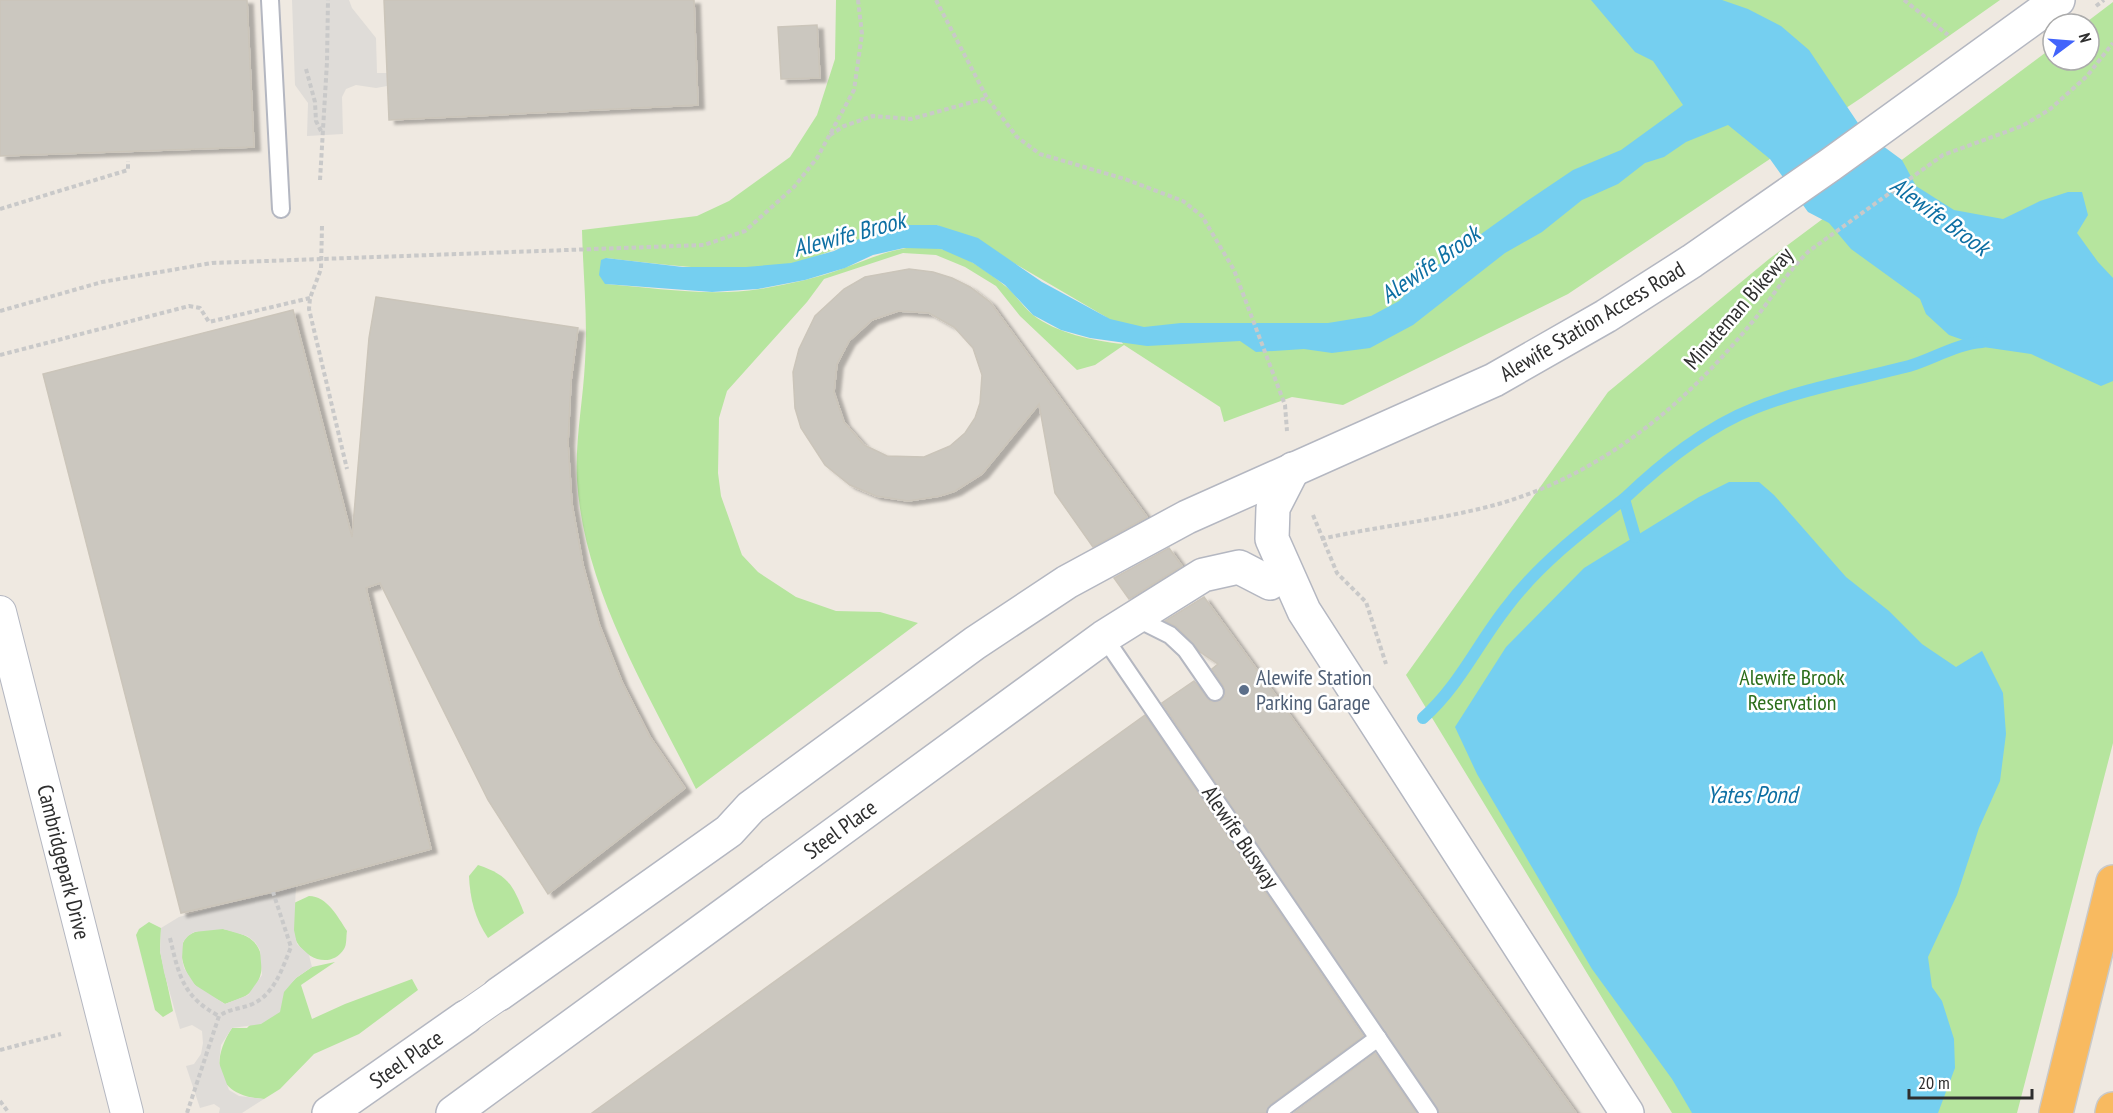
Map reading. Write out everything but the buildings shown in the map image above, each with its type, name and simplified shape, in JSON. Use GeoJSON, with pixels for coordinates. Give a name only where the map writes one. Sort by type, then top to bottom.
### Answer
{"type":"FeatureCollection","features":[{"type":"Feature","properties":{"kind":"highway"},"geometry":{"type":"LineString","coordinates":[[2056,1113],[2113,882]]}},
{"type":"Feature","properties":{"kind":"main road","name":"Alewife Station Access Road"},"geometry":{"type":"LineString","coordinates":[[690,860],[729,831],[751,807],[975,643],[1067,582],[1187,517],[1249,488],[1291,455],[1494,380],[1606,316],[1902,115],[2058,0]]}},
{"type":"Feature","properties":{"kind":"main road"},"geometry":{"type":"LineString","coordinates":[[1291,455],[1273,508],[1272,539],[1304,611],[1627,1113]]}},
{"type":"Feature","properties":{"kind":"main road","name":"Steel Place"},"geometry":{"type":"LineString","coordinates":[[453,1113],[1104,637],[1203,574],[1239,567],[1270,583]]}},
{"type":"Feature","properties":{"kind":"main road","name":"Steel Place"},"geometry":{"type":"LineString","coordinates":[[500,994],[690,860]]}},
{"type":"Feature","properties":{"kind":"main road","name":"Steel Place"},"geometry":{"type":"LineString","coordinates":[[329,1113],[466,1017]]}},
{"type":"Feature","properties":{"kind":"street"},"geometry":{"type":"LineString","coordinates":[[1270,583],[1304,611]]}},
{"type":"Feature","properties":{"kind":"street","name":"Cambridgepark Drive"},"geometry":{"type":"LineString","coordinates":[[0,612],[127,1113]]}},
{"type":"Feature","properties":{"kind":"street","name":"Steel Place"},"geometry":{"type":"LineString","coordinates":[[466,1017],[500,994]]}},
{"type":"Feature","properties":{"kind":"lane"},"geometry":{"type":"LineString","coordinates":[[270,0],[282,209]]}},
{"type":"Feature","properties":{"kind":"lane"},"geometry":{"type":"LineString","coordinates":[[1136,618],[1170,635],[1185,650],[1215,692]]}},
{"type":"Feature","properties":{"kind":"lane","name":"Alewife Busway"},"geometry":{"type":"LineString","coordinates":[[1104,637],[1429,1113]]}},
{"type":"Feature","properties":{"kind":"lane"},"geometry":{"type":"LineString","coordinates":[[1276,1113],[1378,1038]]}},
{"type":"Feature","properties":{"kind":"path"},"geometry":{"type":"LineString","coordinates":[[320,180],[328,0]]}},
{"type":"Feature","properties":{"kind":"path"},"geometry":{"type":"LineString","coordinates":[[0,311],[93,285],[166,269],[235,261],[704,245],[745,231],[770,211],[818,158],[854,90],[862,34],[858,0]]}},
{"type":"Feature","properties":{"kind":"path"},"geometry":{"type":"LineString","coordinates":[[936,0],[987,98],[1017,137],[1040,154],[1125,179],[1183,201],[1202,216],[1234,270],[1285,405],[1291,455]]}},
{"type":"Feature","properties":{"kind":"path"},"geometry":{"type":"LineString","coordinates":[[1904,0],[1979,60]]}},
{"type":"Feature","properties":{"kind":"path","name":"Minuteman Bikeway"},"geometry":{"type":"LineString","coordinates":[[1312,512],[1321,539],[1483,508],[1549,486],[1603,458],[1633,438],[1703,377],[1756,317],[1796,263],[1809,251],[1929,164],[1956,148],[2022,126],[2049,110],[2087,76],[2113,43]]}},
{"type":"Feature","properties":{"kind":"path"},"geometry":{"type":"LineString","coordinates":[[306,67],[315,102],[316,121],[321,132]]}},
{"type":"Feature","properties":{"kind":"path"},"geometry":{"type":"LineString","coordinates":[[829,135],[844,126],[873,116],[911,119],[987,98]]}},
{"type":"Feature","properties":{"kind":"path"},"geometry":{"type":"LineString","coordinates":[[0,209],[128,170],[128,161]]}},
{"type":"Feature","properties":{"kind":"path"},"geometry":{"type":"LineString","coordinates":[[321,226],[322,258],[319,277],[310,298],[310,320],[347,469]]}},
{"type":"Feature","properties":{"kind":"path"},"geometry":{"type":"LineString","coordinates":[[0,355],[189,306],[200,308],[209,322],[310,298]]}},
{"type":"Feature","properties":{"kind":"path"},"geometry":{"type":"LineString","coordinates":[[187,1113],[219,1017],[226,1011],[261,1000],[279,974],[291,947],[273,892]]}},
{"type":"Feature","properties":{"kind":"path"},"geometry":{"type":"LineString","coordinates":[[170,938],[179,978],[199,1005],[219,1017]]}},
{"type":"Feature","properties":{"kind":"path"},"geometry":{"type":"LineString","coordinates":[[0,1050],[61,1034]]}},
{"type":"Feature","properties":{"kind":"path"},"geometry":{"type":"LineString","coordinates":[[0,1101],[9,1113]]}},
{"type":"Feature","properties":{"kind":"green space"},"geometry":{"type":"Polygon","coordinates":[[[836,0],[2000,0],[1861,98],[1568,294],[1343,405],[1292,397],[1224,422],[1220,407],[1124,345],[1095,365],[1077,370],[1020,316],[996,286],[965,267],[936,255],[903,253],[824,279],[807,302],[727,391],[719,418],[718,473],[721,496],[742,555],[758,572],[796,597],[836,611],[880,612],[918,623],[696,789],[621,640],[605,601],[582,521],[577,465],[586,346],[582,230],[697,216],[729,201],[790,157],[817,115],[835,59],[836,0]],[[901,225],[807,259],[772,267],[700,268],[606,258],[606,284],[683,291],[741,291],[814,278],[891,251],[928,247],[949,251],[990,274],[1008,288],[1033,315],[1053,327],[1100,341],[1123,344],[1106,317],[1012,262],[937,225],[901,225]]]}},
{"type":"Feature","properties":{"kind":"green space","name":"Alewife Brook Reservation"},"geometry":{"type":"Polygon","coordinates":[[[2113,2],[2113,743],[2017,1113],[1672,1113],[1406,675],[1608,392],[1769,259],[2041,56],[2041,72],[2101,72],[2100,12],[2113,2]]]}},
{"type":"Feature","properties":{"kind":"green space"},"geometry":{"type":"Polygon","coordinates":[[[478,865],[496,873],[508,882],[524,913],[488,938],[474,909],[471,893],[469,876],[478,865]]]}},
{"type":"Feature","properties":{"kind":"green space"},"geometry":{"type":"Polygon","coordinates":[[[309,896],[327,903],[347,931],[345,947],[339,955],[327,960],[314,958],[302,950],[294,935],[294,903],[309,896]]]}},
{"type":"Feature","properties":{"kind":"green space"},"geometry":{"type":"Polygon","coordinates":[[[149,922],[161,928],[160,951],[173,1011],[163,1017],[155,1010],[136,935],[139,929],[149,922]]]}},
{"type":"Feature","properties":{"kind":"green space"},"geometry":{"type":"Polygon","coordinates":[[[223,929],[239,933],[253,941],[258,947],[262,961],[260,977],[252,990],[245,996],[225,1004],[194,984],[186,971],[182,955],[184,941],[188,936],[202,930],[223,929]]]}},
{"type":"Feature","properties":{"kind":"green space"},"geometry":{"type":"Polygon","coordinates":[[[335,962],[301,985],[312,1019],[412,979],[418,990],[359,1034],[314,1054],[280,1089],[264,1099],[248,1097],[227,1085],[219,1066],[220,1054],[232,1028],[247,1028],[296,978],[312,967],[335,962]]]}},
{"type":"Feature","properties":{"kind":"shaded area"},"geometry":{"type":"Polygon","coordinates":[[[292,0],[349,0],[352,8],[376,38],[377,73],[387,73],[387,86],[376,88],[356,85],[346,89],[342,97],[343,134],[307,136],[308,103],[295,85],[292,0]]]}},
{"type":"Feature","properties":{"kind":"shaded area"},"geometry":{"type":"Polygon","coordinates":[[[296,885],[294,930],[297,944],[309,955],[312,967],[296,978],[284,992],[280,1012],[261,1024],[232,1028],[221,1045],[219,1063],[229,1090],[239,1096],[264,1099],[242,1113],[219,1113],[220,1108],[214,1104],[200,1108],[186,1066],[194,1064],[201,1054],[202,1031],[192,1025],[180,1029],[160,951],[161,928],[179,917],[296,885]],[[223,929],[194,932],[183,942],[184,968],[195,985],[225,1004],[248,995],[262,975],[260,950],[247,936],[223,929]]]}},
{"type":"Feature","properties":{"kind":"water","name":"Alewife Brook"},"geometry":{"type":"Polygon","coordinates":[[[1591,0],[1722,0],[1748,9],[1781,26],[1809,50],[1864,132],[1902,160],[1916,186],[1954,210],[2003,219],[2040,201],[2068,192],[2082,192],[2088,215],[2077,233],[2113,278],[2113,381],[2101,386],[2031,354],[1983,347],[1949,335],[1926,314],[1920,299],[1851,249],[1829,223],[1808,212],[1770,159],[1728,125],[1686,142],[1664,157],[1645,163],[1618,184],[1582,200],[1542,232],[1505,253],[1413,325],[1370,348],[1332,353],[1304,349],[1256,352],[1240,341],[1147,346],[1090,338],[1061,330],[1033,315],[1005,285],[973,263],[941,249],[904,248],[873,255],[845,268],[805,280],[758,289],[712,292],[605,284],[599,275],[601,260],[606,258],[683,267],[746,267],[791,263],[834,251],[867,235],[901,225],[937,225],[978,238],[1042,282],[1110,319],[1144,327],[1181,323],[1328,323],[1371,316],[1399,301],[1424,275],[1527,201],[1573,170],[1621,150],[1683,105],[1653,61],[1635,52],[1591,0]]]}},
{"type":"Feature","properties":{"kind":"water","name":"Yates Pond"},"geometry":{"type":"Polygon","coordinates":[[[1729,482],[1759,482],[1774,495],[1846,577],[1889,611],[1922,644],[1956,667],[1982,651],[2003,693],[2006,734],[2000,781],[1979,828],[1957,895],[1928,957],[1932,987],[1942,1001],[1954,1039],[1955,1068],[1938,1113],[1692,1113],[1672,1079],[1592,969],[1477,774],[1455,727],[1506,647],[1584,568],[1699,497],[1729,482]]]}},
{"type":"Feature","properties":{"kind":"waterway"},"geometry":{"type":"LineString","coordinates":[[1635,537],[1624,499],[1669,459],[1719,425],[1755,408],[1792,395],[1909,366],[1972,343],[1982,342]]}},
{"type":"Feature","properties":{"kind":"waterway"},"geometry":{"type":"LineString","coordinates":[[1423,718],[1447,693],[1496,622],[1532,577],[1577,536],[1624,499]]}},
{"type":"Feature","properties":{"kind":"place","name":"Alewife Station Parking Garage"},"geometry":{"type":"Point","coordinates":[1244,690]}}]}
